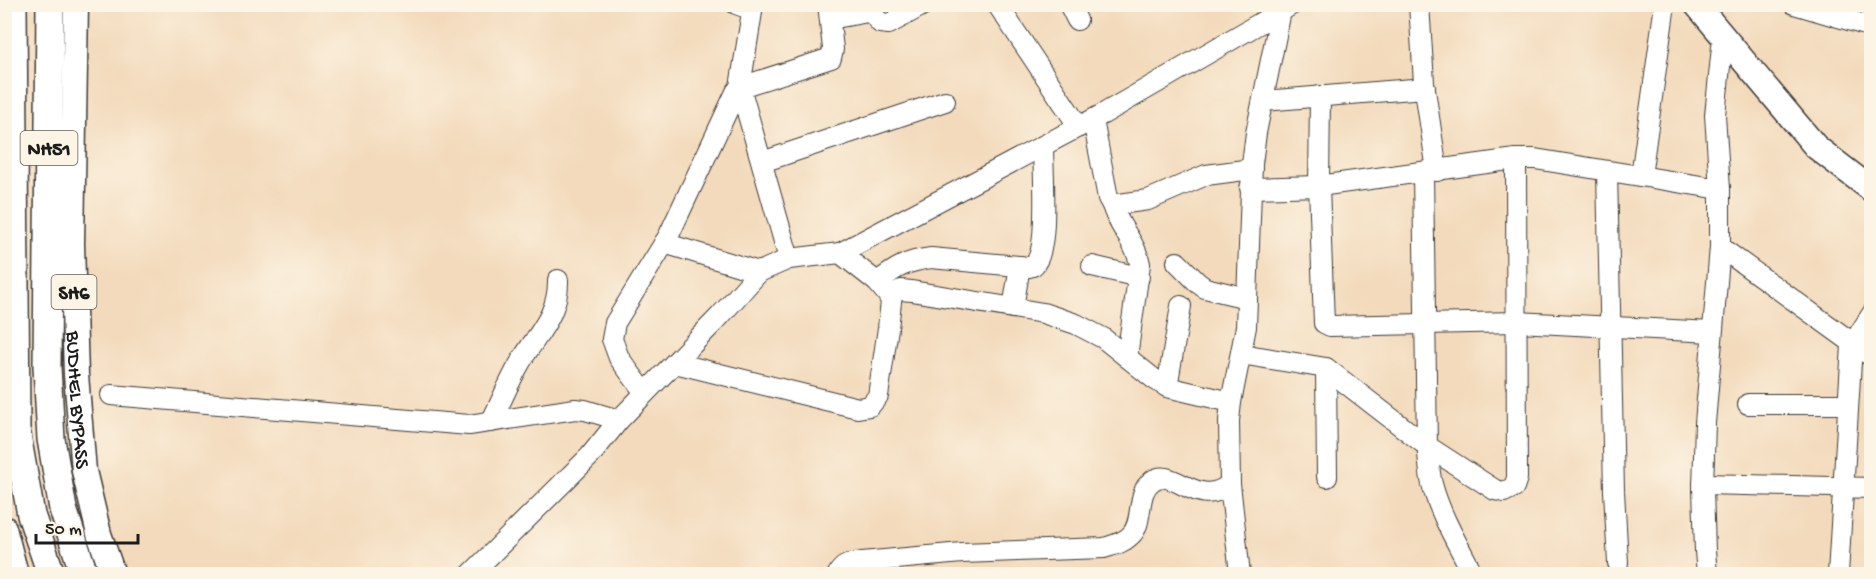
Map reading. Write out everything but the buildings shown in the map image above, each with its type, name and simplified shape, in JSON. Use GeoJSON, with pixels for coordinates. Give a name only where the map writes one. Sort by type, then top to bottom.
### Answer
{"type":"FeatureCollection","features":[{"type":"Feature","properties":{"kind":"highway","name":"NH51"},"geometry":{"type":"LineString","coordinates":[[13,4],[16,429],[32,515],[51,574]]}},
{"type":"Feature","properties":{"kind":"highway","name":"NH51"},"geometry":{"type":"LineString","coordinates":[[50,4],[47,367],[51,438],[63,509],[84,574]]}},
{"type":"Feature","properties":{"kind":"main road","name":"BUDHEL BYPASS"},"geometry":{"type":"LineString","coordinates":[[76,4],[72,244],[76,375],[84,471],[99,534],[113,574]]}},
{"type":"Feature","properties":{"kind":"main road"},"geometry":{"type":"LineString","coordinates":[[1695,4],[1816,147],[1872,189]]}},
{"type":"Feature","properties":{"kind":"main road"},"geometry":{"type":"LineString","coordinates":[[4,528],[16,574]]}},
{"type":"Feature","properties":{"kind":"street"},"geometry":{"type":"LineString","coordinates":[[736,4],[752,12],[740,87],[789,259]]}},
{"type":"Feature","properties":{"kind":"street"},"geometry":{"type":"LineString","coordinates":[[645,393],[619,358],[612,339],[612,332],[620,314],[664,243],[732,98],[740,87],[831,58],[833,49],[829,12],[868,12],[872,13],[880,23],[889,24],[925,4]]}},
{"type":"Feature","properties":{"kind":"street"},"geometry":{"type":"LineString","coordinates":[[997,4],[1086,123],[1108,198],[1119,224],[1138,253],[1139,277],[1127,357]]}},
{"type":"Feature","properties":{"kind":"street"},"geometry":{"type":"LineString","coordinates":[[1419,4],[1430,172],[1426,323],[1427,446],[1432,485],[1473,574]]}},
{"type":"Feature","properties":{"kind":"street"},"geometry":{"type":"LineString","coordinates":[[1641,176],[1665,4]]}},
{"type":"Feature","properties":{"kind":"street"},"geometry":{"type":"LineString","coordinates":[[1794,4],[1872,27]]}},
{"type":"Feature","properties":{"kind":"street"},"geometry":{"type":"LineString","coordinates":[[471,574],[590,456],[619,420],[720,316],[759,272],[789,259],[840,253],[1086,123],[1287,8]]}},
{"type":"Feature","properties":{"kind":"street"},"geometry":{"type":"LineString","coordinates":[[1240,574],[1230,484],[1231,402],[1245,337],[1251,179],[1263,101],[1287,8]]}},
{"type":"Feature","properties":{"kind":"street"},"geometry":{"type":"LineString","coordinates":[[1709,574],[1705,551],[1703,484],[1705,423],[1720,247],[1720,189],[1715,115],[1723,37]]}},
{"type":"Feature","properties":{"kind":"street"},"geometry":{"type":"LineString","coordinates":[[1263,101],[1425,88]]}},
{"type":"Feature","properties":{"kind":"street"},"geometry":{"type":"LineString","coordinates":[[1320,96],[1319,186],[1324,323],[1330,326],[1516,322],[1712,332]]}},
{"type":"Feature","properties":{"kind":"street"},"geometry":{"type":"LineString","coordinates":[[762,162],[945,101]]}},
{"type":"Feature","properties":{"kind":"street"},"geometry":{"type":"LineString","coordinates":[[883,289],[895,269],[916,260],[931,258],[1033,266],[1038,261],[1043,231],[1043,146]]}},
{"type":"Feature","properties":{"kind":"street"},"geometry":{"type":"LineString","coordinates":[[1112,206],[1148,200],[1206,175],[1319,186],[1516,159],[1535,159],[1720,189]]}},
{"type":"Feature","properties":{"kind":"street"},"geometry":{"type":"LineString","coordinates":[[1241,354],[1326,368],[1427,446],[1495,490],[1504,492],[1514,487],[1517,478],[1516,159]]}},
{"type":"Feature","properties":{"kind":"street"},"geometry":{"type":"LineString","coordinates":[[1607,171],[1614,491],[1618,563]]}},
{"type":"Feature","properties":{"kind":"street"},"geometry":{"type":"LineString","coordinates":[[664,243],[759,272]]}},
{"type":"Feature","properties":{"kind":"street"},"geometry":{"type":"LineString","coordinates":[[1720,247],[1872,357]]}},
{"type":"Feature","properties":{"kind":"street"},"geometry":{"type":"LineString","coordinates":[[675,363],[858,408],[870,406],[878,396],[891,302],[883,289],[840,253]]}},
{"type":"Feature","properties":{"kind":"street"},"geometry":{"type":"LineString","coordinates":[[1177,262],[1205,288],[1247,298]]}},
{"type":"Feature","properties":{"kind":"street"},"geometry":{"type":"LineString","coordinates":[[1013,308],[1020,266]]}},
{"type":"Feature","properties":{"kind":"street"},"geometry":{"type":"LineString","coordinates":[[1092,266],[1139,277]]}},
{"type":"Feature","properties":{"kind":"street"},"geometry":{"type":"LineString","coordinates":[[491,422],[514,375],[541,333],[553,309],[558,295],[558,280]]}},
{"type":"Feature","properties":{"kind":"street"},"geometry":{"type":"LineString","coordinates":[[883,289],[912,291],[1043,313],[1076,324],[1103,338],[1167,387],[1231,402]]}},
{"type":"Feature","properties":{"kind":"street"},"geometry":{"type":"LineString","coordinates":[[1167,387],[1181,306]]}},
{"type":"Feature","properties":{"kind":"street"},"geometry":{"type":"LineString","coordinates":[[1838,574],[1852,343],[1872,314]]}},
{"type":"Feature","properties":{"kind":"street"},"geometry":{"type":"LineString","coordinates":[[1326,368],[1327,477]]}},
{"type":"Feature","properties":{"kind":"street"},"geometry":{"type":"LineString","coordinates":[[111,395],[469,426],[574,409],[619,420]]}},
{"type":"Feature","properties":{"kind":"street"},"geometry":{"type":"LineString","coordinates":[[1748,404],[1847,404]]}},
{"type":"Feature","properties":{"kind":"street"},"geometry":{"type":"LineString","coordinates":[[838,574],[850,563],[953,554],[1104,548],[1131,536],[1136,526],[1144,490],[1160,477],[1199,492],[1212,494],[1230,484]]}},
{"type":"Feature","properties":{"kind":"street"},"geometry":{"type":"LineString","coordinates":[[1703,484],[1872,488]]}}]}
